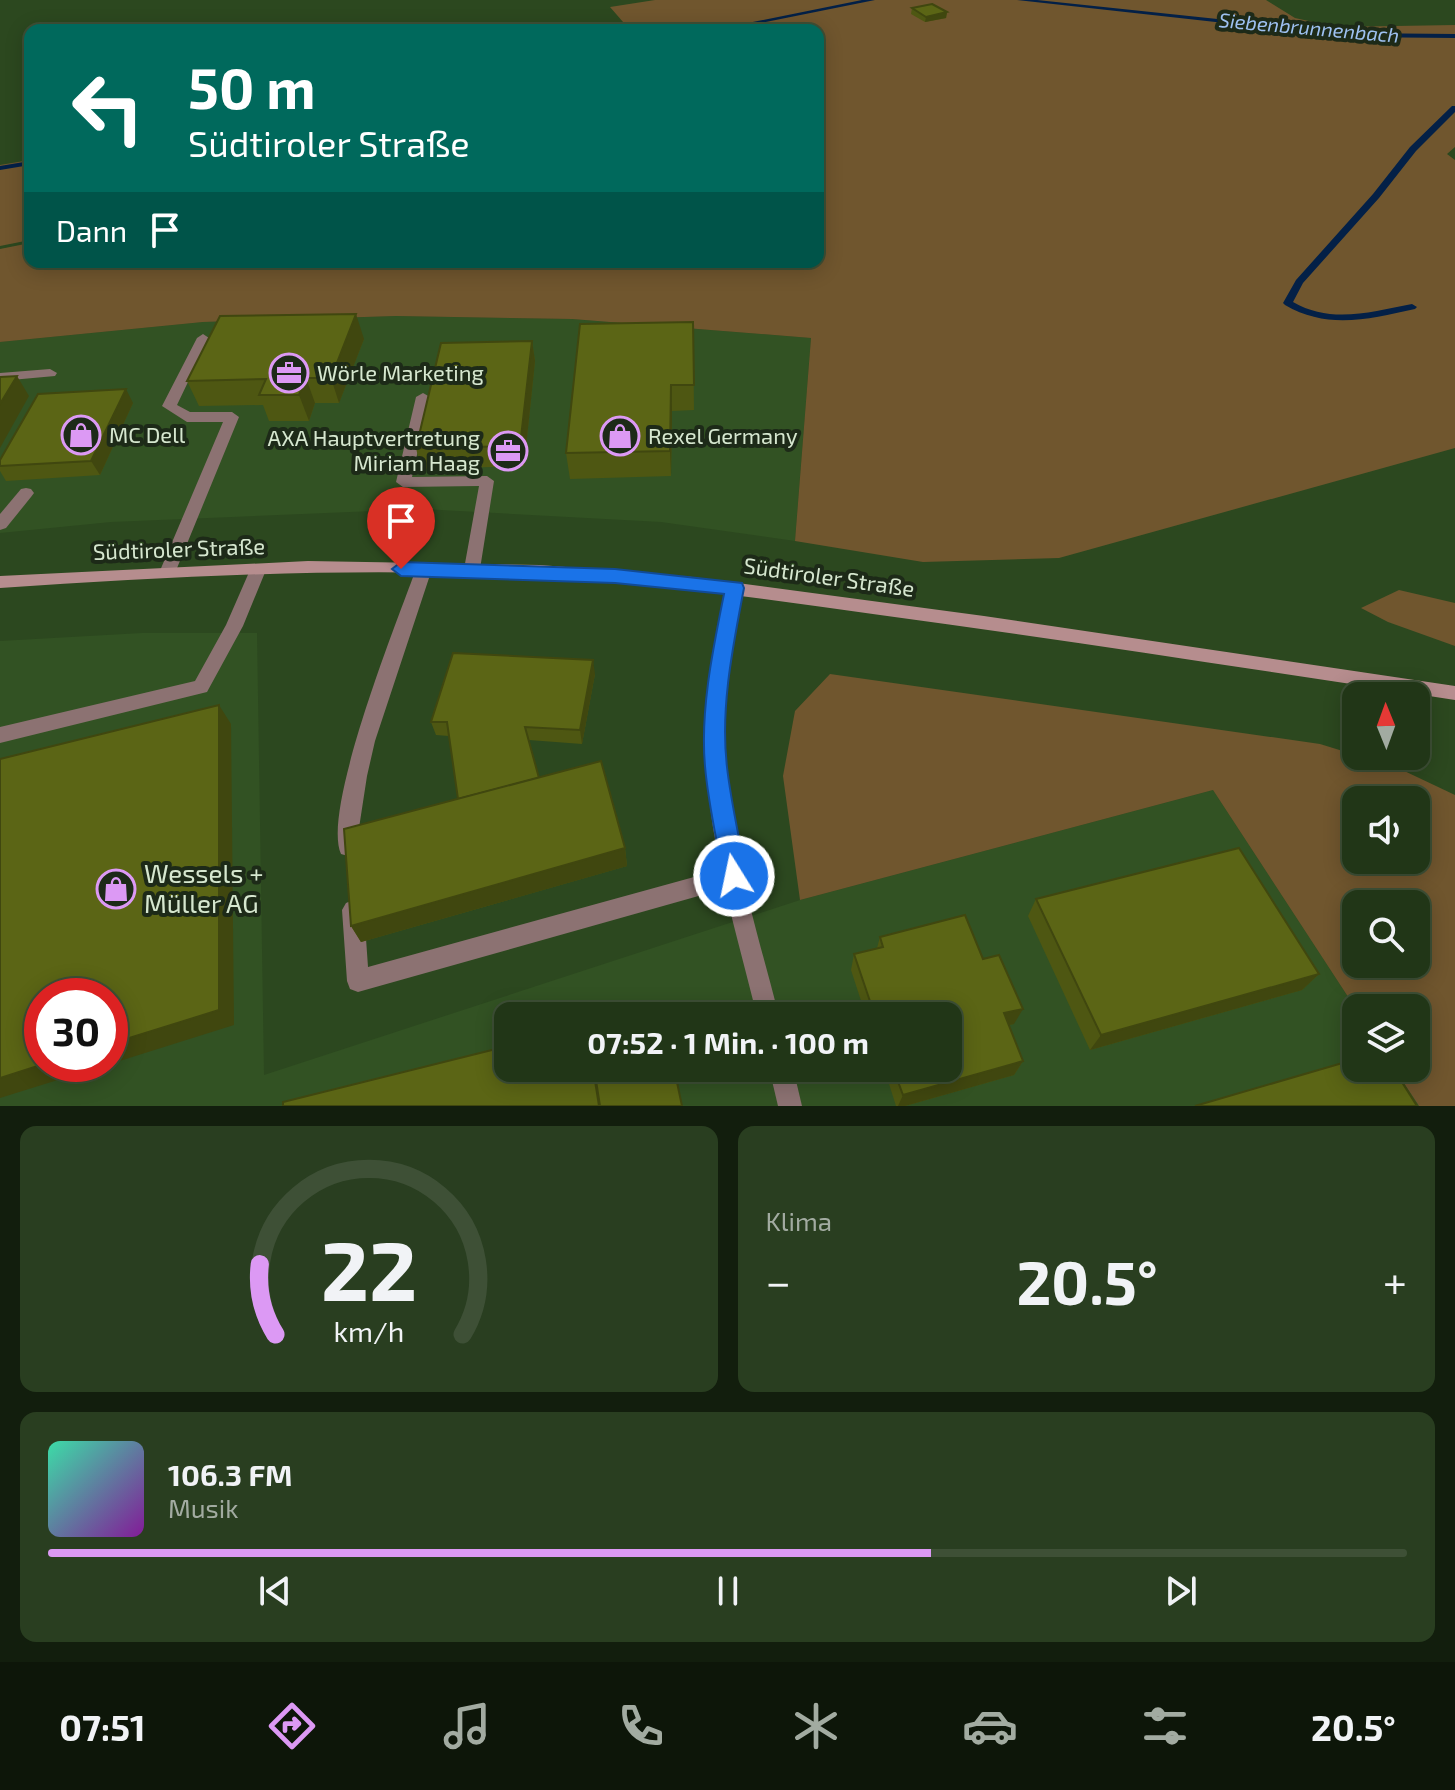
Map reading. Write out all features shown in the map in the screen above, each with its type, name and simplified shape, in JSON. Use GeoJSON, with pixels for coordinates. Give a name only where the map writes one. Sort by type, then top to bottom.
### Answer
{"type":"FeatureCollection","features":[{"type":"Feature","properties":{"kind":"main road","name":"Südtiroler Straße"},"geometry":{"type":"LineString","coordinates":[[0,582],[258,570],[472,569],[615,576],[735,588],[1455,693]]}},
{"type":"Feature","properties":{"kind":"street"},"geometry":{"type":"LineString","coordinates":[[167,573],[232,417],[187,417],[169,406],[203,338]]}},
{"type":"Feature","properties":{"kind":"street"},"geometry":{"type":"LineString","coordinates":[[0,377],[50,373]]}},
{"type":"Feature","properties":{"kind":"street"},"geometry":{"type":"LineString","coordinates":[[423,397],[403,482],[487,481],[472,569]]}},
{"type":"Feature","properties":{"kind":"street"},"geometry":{"type":"LineString","coordinates":[[0,524],[26,493]]}},
{"type":"Feature","properties":{"kind":"street"},"geometry":{"type":"LineString","coordinates":[[349,861],[351,800],[359,760],[424,569]]}},
{"type":"Feature","properties":{"kind":"street"},"geometry":{"type":"LineString","coordinates":[[0,735],[201,687],[234,626],[258,570]]}},
{"type":"Feature","properties":{"kind":"street"},"geometry":{"type":"LineString","coordinates":[[735,588],[724,643],[715,721],[716,765],[734,876],[765,1002]]}},
{"type":"Feature","properties":{"kind":"street"},"geometry":{"type":"LineString","coordinates":[[351,891],[358,981],[734,876]]}},
{"type":"Feature","properties":{"kind":"street"},"geometry":{"type":"LineString","coordinates":[[784,1082],[790,1106]]}},
{"type":"Feature","properties":{"kind":"shaded area"},"geometry":{"type":"Polygon","coordinates":[[[655,0],[1266,0],[1295,18],[1336,27],[1455,25],[1455,147],[1447,154],[1455,160],[1455,448],[1059,558],[923,562],[795,541],[811,338],[572,319],[396,316],[203,322],[0,342],[0,249],[24,244],[24,268],[824,268],[824,24],[625,24],[610,7],[655,0]]]}},
{"type":"Feature","properties":{"kind":"shaded area"},"geometry":{"type":"Polygon","coordinates":[[[24,161],[24,241],[0,246],[0,165],[24,161]]]}},
{"type":"Feature","properties":{"kind":"shaded area"},"geometry":{"type":"Polygon","coordinates":[[[396,316],[572,319],[811,338],[795,541],[661,522],[422,509],[111,522],[0,533],[0,342],[203,322],[396,316]]]}},
{"type":"Feature","properties":{"kind":"shaded area"},"geometry":{"type":"Polygon","coordinates":[[[1399,590],[1455,603],[1455,646],[1388,622],[1361,608],[1399,590]]]}},
{"type":"Feature","properties":{"kind":"shaded area"},"geometry":{"type":"Polygon","coordinates":[[[142,633],[257,633],[264,1075],[800,900],[1213,790],[1346,994],[1342,994],[1342,1082],[1403,1082],[1419,1106],[0,1106],[0,641],[142,633]]]}},
{"type":"Feature","properties":{"kind":"shaded area"},"geometry":{"type":"Polygon","coordinates":[[[830,674],[1320,744],[1342,751],[1342,770],[1402,770],[1455,795],[1455,1106],[1419,1106],[1403,1082],[1430,1082],[1430,994],[1346,994],[1213,790],[800,900],[783,776],[795,711],[830,674]]]}},
{"type":"Feature","properties":{"kind":"building"},"geometry":{"type":"Polygon","coordinates":[[[932,4],[947,12],[926,17],[912,8],[932,4]]]}},
{"type":"Feature","properties":{"kind":"building"},"geometry":{"type":"Polygon","coordinates":[[[356,314],[331,378],[306,378],[299,395],[259,395],[266,379],[187,381],[220,316],[356,314]]]}},
{"type":"Feature","properties":{"kind":"building"},"geometry":{"type":"Polygon","coordinates":[[[693,322],[694,385],[671,385],[670,451],[566,453],[580,324],[693,322]]]}},
{"type":"Feature","properties":{"kind":"building"},"geometry":{"type":"Polygon","coordinates":[[[532,341],[520,446],[416,448],[441,343],[532,341]]]}},
{"type":"Feature","properties":{"kind":"building"},"geometry":{"type":"Polygon","coordinates":[[[17,376],[0,404],[0,377],[17,376]]]}},
{"type":"Feature","properties":{"kind":"building"},"geometry":{"type":"Polygon","coordinates":[[[126,389],[91,461],[0,466],[0,460],[38,394],[126,389]]]}},
{"type":"Feature","properties":{"kind":"building"},"geometry":{"type":"Polygon","coordinates":[[[453,653],[593,660],[580,730],[525,727],[539,778],[458,799],[447,722],[431,722],[453,653]]]}},
{"type":"Feature","properties":{"kind":"building","name":"Wessels + Müller AG"},"geometry":{"type":"Polygon","coordinates":[[[219,705],[219,1010],[128,1038],[128,978],[24,978],[24,1070],[0,1078],[0,759],[219,705]]]}},
{"type":"Feature","properties":{"kind":"building"},"geometry":{"type":"Polygon","coordinates":[[[601,761],[625,848],[351,926],[344,829],[601,761]]]}},
{"type":"Feature","properties":{"kind":"building"},"geometry":{"type":"Polygon","coordinates":[[[1239,848],[1319,974],[1101,1035],[1036,899],[1239,848]]]}},
{"type":"Feature","properties":{"kind":"building"},"geometry":{"type":"Polygon","coordinates":[[[965,915],[983,959],[999,955],[1023,1009],[1004,1013],[1023,1061],[962,1078],[962,1002],[870,1002],[854,954],[883,947],[880,937],[965,915]]]}},
{"type":"Feature","properties":{"kind":"building"},"geometry":{"type":"Polygon","coordinates":[[[494,1049],[494,1082],[595,1082],[599,1106],[283,1106],[283,1102],[494,1049]]]}},
{"type":"Feature","properties":{"kind":"building"},"geometry":{"type":"Polygon","coordinates":[[[1342,1063],[1342,1082],[1402,1082],[1417,1106],[1195,1106],[1342,1063]]]}},
{"type":"Feature","properties":{"kind":"building"},"geometry":{"type":"Polygon","coordinates":[[[596,1082],[677,1082],[682,1106],[600,1106],[596,1082]]]}},
{"type":"Feature","properties":{"kind":"building"},"geometry":{"type":"Polygon","coordinates":[[[898,1082],[949,1082],[903,1095],[898,1082]]]}},
{"type":"Feature","properties":{"kind":"waterway","name":"Siebenbrunnenbach"},"geometry":{"type":"LineString","coordinates":[[747,24],[872,0]]}},
{"type":"Feature","properties":{"kind":"waterway","name":"Siebenbrunnenbach"},"geometry":{"type":"LineString","coordinates":[[1020,0],[1350,35],[1455,36]]}},
{"type":"Feature","properties":{"kind":"waterway","name":"Siebenbrunnenbach"},"geometry":{"type":"LineString","coordinates":[[1412,307],[1332,318],[1302,311],[1288,303],[1299,282],[1376,196],[1413,149],[1455,108]]}},
{"type":"Feature","properties":{"kind":"waterway","name":"Siebenbrunnenbach"},"geometry":{"type":"LineString","coordinates":[[0,168],[24,164]]}},
{"type":"Feature","properties":{"kind":"place","name":"Wörle Marketing"},"geometry":{"type":"Point","coordinates":[289,373]}},
{"type":"Feature","properties":{"kind":"place","name":"MC Dell"},"geometry":{"type":"Point","coordinates":[81,435]}},
{"type":"Feature","properties":{"kind":"place","name":"Rexel Germany"},"geometry":{"type":"Point","coordinates":[620,436]}},
{"type":"Feature","properties":{"kind":"place","name":"AXA Hauptvertretung Miriam Haag"},"geometry":{"type":"Point","coordinates":[508,451]}},
{"type":"Feature","properties":{"kind":"place","name":"Wessels + Müller AG"},"geometry":{"type":"Point","coordinates":[116,889]}},
{"type":"Feature","properties":{"kind":"route"},"geometry":{"type":"LineString","coordinates":[[401,569],[615,576],[735,588],[724,643],[715,721],[716,765],[734,876]]}}]}
